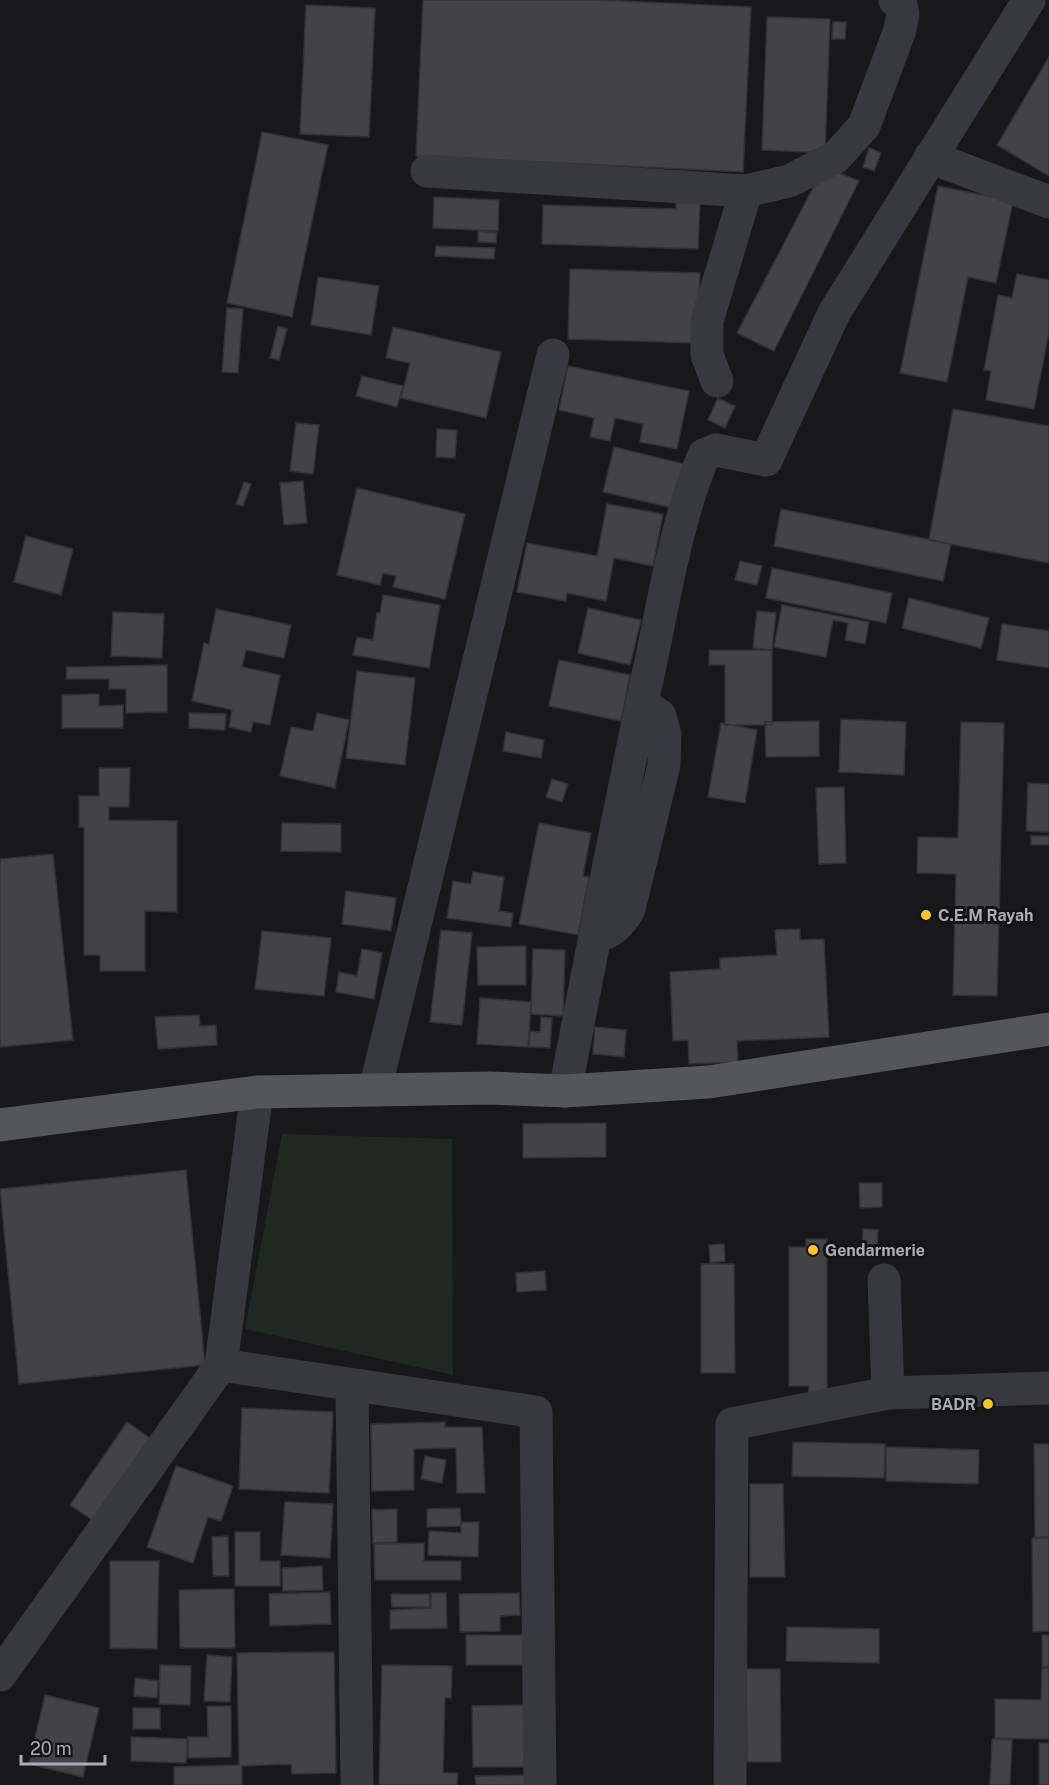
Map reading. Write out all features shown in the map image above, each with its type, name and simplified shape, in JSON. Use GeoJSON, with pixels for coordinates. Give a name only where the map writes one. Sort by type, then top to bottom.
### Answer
{"type":"FeatureCollection","features":[{"type":"Feature","properties":{"kind":"main road"},"geometry":{"type":"LineString","coordinates":[[0,1125],[257,1092],[489,1089],[565,1091],[709,1082],[1049,1029]]}},
{"type":"Feature","properties":{"kind":"street"},"geometry":{"type":"LineString","coordinates":[[428,171],[746,191],[789,181],[836,157],[864,126],[900,30],[903,14],[900,1],[895,0]]}},
{"type":"Feature","properties":{"kind":"street"},"geometry":{"type":"LineString","coordinates":[[565,1091],[622,793],[676,548],[693,482],[704,455],[716,450],[766,460],[834,313],[1029,0]]}},
{"type":"Feature","properties":{"kind":"street"},"geometry":{"type":"LineString","coordinates":[[930,157],[1049,202]]}},
{"type":"Feature","properties":{"kind":"street"},"geometry":{"type":"LineString","coordinates":[[717,381],[707,355],[707,321],[746,191]]}},
{"type":"Feature","properties":{"kind":"street"},"geometry":{"type":"LineString","coordinates":[[375,1090],[553,355]]}},
{"type":"Feature","properties":{"kind":"street"},"geometry":{"type":"LineString","coordinates":[[0,1675],[221,1365],[257,1092]]}},
{"type":"Feature","properties":{"kind":"street"},"geometry":{"type":"LineString","coordinates":[[884,1280],[888,1393]]}},
{"type":"Feature","properties":{"kind":"street"},"geometry":{"type":"LineString","coordinates":[[221,1365],[536,1412],[540,1785]]}},
{"type":"Feature","properties":{"kind":"street"},"geometry":{"type":"LineString","coordinates":[[352,1385],[357,1785]]}},
{"type":"Feature","properties":{"kind":"street"},"geometry":{"type":"LineString","coordinates":[[730,1785],[732,1424],[888,1393],[1049,1388]]}},
{"type":"Feature","properties":{"kind":"shaded area"},"geometry":{"type":"Polygon","coordinates":[[[282,1134],[452,1139],[453,1375],[245,1329],[282,1134]]]}},
{"type":"Feature","properties":{"kind":"building"},"geometry":{"type":"Polygon","coordinates":[[[423,0],[601,0],[751,7],[743,172],[416,156],[423,0]]]}},
{"type":"Feature","properties":{"kind":"building"},"geometry":{"type":"Polygon","coordinates":[[[306,5],[375,8],[369,137],[300,134],[306,5]]]}},
{"type":"Feature","properties":{"kind":"building"},"geometry":{"type":"Polygon","coordinates":[[[767,17],[830,19],[825,153],[762,150],[767,17]]]}},
{"type":"Feature","properties":{"kind":"building"},"geometry":{"type":"Polygon","coordinates":[[[833,22],[846,22],[845,39],[832,39],[833,22]]]}},
{"type":"Feature","properties":{"kind":"building"},"geometry":{"type":"Polygon","coordinates":[[[1049,57],[1049,176],[997,145],[1049,57]]]}},
{"type":"Feature","properties":{"kind":"building"},"geometry":{"type":"Polygon","coordinates":[[[262,132],[328,145],[292,317],[227,303],[262,132]]]}},
{"type":"Feature","properties":{"kind":"building"},"geometry":{"type":"Polygon","coordinates":[[[869,148],[881,153],[874,171],[863,167],[869,148]]]}},
{"type":"Feature","properties":{"kind":"building"},"geometry":{"type":"Polygon","coordinates":[[[824,167],[859,181],[774,351],[737,333],[824,167]]]}},
{"type":"Feature","properties":{"kind":"building"},"geometry":{"type":"Polygon","coordinates":[[[938,186],[1013,201],[996,283],[968,277],[947,382],[900,373],[938,186]]]}},
{"type":"Feature","properties":{"kind":"building"},"geometry":{"type":"Polygon","coordinates":[[[434,197],[499,200],[498,231],[433,228],[434,197]]]}},
{"type":"Feature","properties":{"kind":"building"},"geometry":{"type":"Polygon","coordinates":[[[676,201],[700,202],[698,249],[542,244],[543,205],[676,209],[676,201]]]}},
{"type":"Feature","properties":{"kind":"building"},"geometry":{"type":"Polygon","coordinates":[[[478,231],[497,233],[496,243],[478,242],[478,231]]]}},
{"type":"Feature","properties":{"kind":"building"},"geometry":{"type":"Polygon","coordinates":[[[436,246],[495,248],[494,259],[435,256],[436,246]]]}},
{"type":"Feature","properties":{"kind":"building"},"geometry":{"type":"Polygon","coordinates":[[[570,269],[700,273],[697,343],[568,339],[570,269]]]}},
{"type":"Feature","properties":{"kind":"building"},"geometry":{"type":"Polygon","coordinates":[[[1017,274],[1049,280],[1049,332],[1034,409],[986,400],[991,371],[984,370],[998,295],[1012,298],[1017,274]]]}},
{"type":"Feature","properties":{"kind":"building"},"geometry":{"type":"Polygon","coordinates":[[[318,277],[379,286],[371,335],[311,325],[318,277]]]}},
{"type":"Feature","properties":{"kind":"building"},"geometry":{"type":"Polygon","coordinates":[[[227,308],[243,309],[238,373],[222,372],[227,308]]]}},
{"type":"Feature","properties":{"kind":"building"},"geometry":{"type":"Polygon","coordinates":[[[278,326],[287,329],[279,360],[270,358],[278,326]]]}},
{"type":"Feature","properties":{"kind":"building"},"geometry":{"type":"Polygon","coordinates":[[[393,327],[501,352],[486,418],[401,398],[410,363],[386,358],[393,327]]]}},
{"type":"Feature","properties":{"kind":"building"},"geometry":{"type":"Polygon","coordinates":[[[568,366],[689,391],[677,449],[640,442],[643,424],[615,418],[610,441],[590,437],[594,418],[559,410],[568,366]]]}},
{"type":"Feature","properties":{"kind":"building"},"geometry":{"type":"Polygon","coordinates":[[[362,376],[403,386],[397,407],[356,396],[362,376]]]}},
{"type":"Feature","properties":{"kind":"building"},"geometry":{"type":"Polygon","coordinates":[[[718,398],[735,406],[725,428],[708,420],[718,398]]]}},
{"type":"Feature","properties":{"kind":"building"},"geometry":{"type":"Polygon","coordinates":[[[953,409],[1049,426],[1049,563],[929,540],[953,409]]]}},
{"type":"Feature","properties":{"kind":"building"},"geometry":{"type":"Polygon","coordinates":[[[296,423],[319,425],[313,474],[290,471],[296,423]]]}},
{"type":"Feature","properties":{"kind":"building"},"geometry":{"type":"Polygon","coordinates":[[[437,429],[457,430],[455,458],[436,457],[437,429]]]}},
{"type":"Feature","properties":{"kind":"building"},"geometry":{"type":"Polygon","coordinates":[[[614,447],[684,464],[673,508],[603,492],[614,447]]]}},
{"type":"Feature","properties":{"kind":"building"},"geometry":{"type":"Polygon","coordinates":[[[303,481],[307,523],[284,525],[280,483],[303,481]]]}},
{"type":"Feature","properties":{"kind":"building"},"geometry":{"type":"Polygon","coordinates":[[[244,482],[251,484],[243,506],[236,504],[244,482]]]}},
{"type":"Feature","properties":{"kind":"building"},"geometry":{"type":"Polygon","coordinates":[[[357,488],[465,514],[445,599],[393,587],[396,576],[383,573],[380,585],[337,575],[357,488]]]}},
{"type":"Feature","properties":{"kind":"building"},"geometry":{"type":"Polygon","coordinates":[[[607,504],[663,514],[653,566],[614,558],[606,601],[567,593],[566,601],[517,592],[527,543],[597,556],[607,504]]]}},
{"type":"Feature","properties":{"kind":"building"},"geometry":{"type":"Polygon","coordinates":[[[781,509],[951,544],[943,581],[774,546],[781,509]]]}},
{"type":"Feature","properties":{"kind":"building"},"geometry":{"type":"Polygon","coordinates":[[[26,536],[73,549],[61,595],[14,582],[26,536]]]}},
{"type":"Feature","properties":{"kind":"building"},"geometry":{"type":"Polygon","coordinates":[[[740,561],[762,566],[757,585],[735,580],[740,561]]]}},
{"type":"Feature","properties":{"kind":"building"},"geometry":{"type":"Polygon","coordinates":[[[772,568],[892,593],[886,623],[766,598],[772,568]]]}},
{"type":"Feature","properties":{"kind":"building"},"geometry":{"type":"Polygon","coordinates":[[[383,595],[440,605],[429,668],[353,655],[357,637],[373,640],[377,613],[380,613],[383,595]]]}},
{"type":"Feature","properties":{"kind":"building"},"geometry":{"type":"Polygon","coordinates":[[[909,598],[989,618],[981,648],[902,628],[909,598]]]}},
{"type":"Feature","properties":{"kind":"building"},"geometry":{"type":"Polygon","coordinates":[[[782,605],[869,622],[865,644],[845,640],[848,623],[833,620],[826,657],[774,647],[782,605]]]}},
{"type":"Feature","properties":{"kind":"building"},"geometry":{"type":"Polygon","coordinates":[[[588,608],[641,620],[630,665],[578,653],[588,608]]]}},
{"type":"Feature","properties":{"kind":"building"},"geometry":{"type":"Polygon","coordinates":[[[216,609],[291,625],[284,658],[246,650],[242,667],[280,675],[270,725],[253,722],[251,732],[229,727],[232,710],[192,701],[204,643],[209,644],[216,609]]]}},
{"type":"Feature","properties":{"kind":"building"},"geometry":{"type":"Polygon","coordinates":[[[757,611],[776,613],[772,650],[753,648],[757,611]]]}},
{"type":"Feature","properties":{"kind":"building"},"geometry":{"type":"Polygon","coordinates":[[[113,612],[164,614],[162,658],[111,656],[113,612]]]}},
{"type":"Feature","properties":{"kind":"building"},"geometry":{"type":"Polygon","coordinates":[[[1002,624],[1049,631],[1049,668],[997,660],[1002,624]]]}},
{"type":"Feature","properties":{"kind":"building"},"geometry":{"type":"Polygon","coordinates":[[[709,650],[772,650],[772,725],[725,725],[725,665],[709,665],[709,650]]]}},
{"type":"Feature","properties":{"kind":"building"},"geometry":{"type":"Polygon","coordinates":[[[559,660],[630,675],[621,721],[549,706],[559,660]]]}},
{"type":"Feature","properties":{"kind":"building"},"geometry":{"type":"Polygon","coordinates":[[[167,665],[167,712],[126,713],[126,689],[109,689],[109,679],[66,679],[67,667],[167,665]]]}},
{"type":"Feature","properties":{"kind":"building"},"geometry":{"type":"Polygon","coordinates":[[[357,671],[415,678],[405,765],[346,758],[357,671]]]}},
{"type":"Feature","properties":{"kind":"building"},"geometry":{"type":"Polygon","coordinates":[[[99,694],[99,706],[123,705],[123,728],[62,728],[62,695],[99,694]]]}},
{"type":"Feature","properties":{"kind":"building"},"geometry":{"type":"Polygon","coordinates":[[[189,713],[226,714],[225,730],[189,728],[189,713]]]}},
{"type":"Feature","properties":{"kind":"building"},"geometry":{"type":"Polygon","coordinates":[[[317,713],[349,720],[335,788],[280,776],[291,727],[313,731],[317,713]]]}},
{"type":"Feature","properties":{"kind":"building"},"geometry":{"type":"Polygon","coordinates":[[[841,719],[906,722],[904,775],[839,772],[841,719]]]}},
{"type":"Feature","properties":{"kind":"building"},"geometry":{"type":"Polygon","coordinates":[[[819,721],[819,756],[766,757],[765,722],[819,721]]]}},
{"type":"Feature","properties":{"kind":"building"},"geometry":{"type":"Polygon","coordinates":[[[961,722],[1004,723],[997,996],[953,995],[956,874],[917,873],[918,837],[958,838],[961,722]]]}},
{"type":"Feature","properties":{"kind":"building"},"geometry":{"type":"Polygon","coordinates":[[[721,723],[757,730],[745,803],[708,797],[721,723]]]}},
{"type":"Feature","properties":{"kind":"building"},"geometry":{"type":"Polygon","coordinates":[[[506,732],[544,740],[541,758],[503,751],[506,732]]]}},
{"type":"Feature","properties":{"kind":"building"},"geometry":{"type":"Polygon","coordinates":[[[99,768],[130,768],[129,807],[109,807],[109,820],[177,821],[177,912],[145,911],[145,971],[100,971],[100,955],[84,955],[84,827],[79,827],[79,796],[99,796],[99,768]]]}},
{"type":"Feature","properties":{"kind":"building"},"geometry":{"type":"Polygon","coordinates":[[[552,779],[568,784],[562,802],[546,797],[552,779]]]}},
{"type":"Feature","properties":{"kind":"building"},"geometry":{"type":"Polygon","coordinates":[[[1028,783],[1049,784],[1049,832],[1026,831],[1028,783]]]}},
{"type":"Feature","properties":{"kind":"building"},"geometry":{"type":"Polygon","coordinates":[[[844,787],[846,863],[819,864],[816,788],[844,787]]]}},
{"type":"Feature","properties":{"kind":"building"},"geometry":{"type":"Polygon","coordinates":[[[282,823],[341,824],[341,852],[281,851],[282,823]]]}},
{"type":"Feature","properties":{"kind":"building"},"geometry":{"type":"Polygon","coordinates":[[[539,823],[591,833],[583,876],[589,877],[578,935],[519,924],[539,823]]]}},
{"type":"Feature","properties":{"kind":"building"},"geometry":{"type":"Polygon","coordinates":[[[1031,836],[1049,836],[1049,845],[1031,845],[1031,836]]]}},
{"type":"Feature","properties":{"kind":"building"},"geometry":{"type":"Polygon","coordinates":[[[53,854],[73,1040],[0,1047],[0,859],[53,854]]]}},
{"type":"Feature","properties":{"kind":"building"},"geometry":{"type":"Polygon","coordinates":[[[473,872],[504,877],[499,911],[513,913],[511,927],[447,918],[453,881],[471,884],[473,872]]]}},
{"type":"Feature","properties":{"kind":"building"},"geometry":{"type":"Polygon","coordinates":[[[346,891],[396,898],[391,931],[342,924],[346,891]]]}},
{"type":"Feature","properties":{"kind":"building"},"geometry":{"type":"Polygon","coordinates":[[[800,929],[800,940],[824,939],[829,1037],[737,1041],[738,1062],[689,1064],[688,1040],[673,1041],[670,972],[720,969],[720,958],[777,955],[775,930],[800,929]]]}},
{"type":"Feature","properties":{"kind":"building"},"geometry":{"type":"Polygon","coordinates":[[[441,930],[472,933],[462,1025],[430,1022],[441,930]]]}},
{"type":"Feature","properties":{"kind":"building"},"geometry":{"type":"Polygon","coordinates":[[[262,931],[331,938],[324,996],[255,989],[262,931]]]}},
{"type":"Feature","properties":{"kind":"building"},"geometry":{"type":"Polygon","coordinates":[[[526,946],[526,985],[478,985],[477,947],[526,946]]]}},
{"type":"Feature","properties":{"kind":"building"},"geometry":{"type":"Polygon","coordinates":[[[362,949],[382,953],[374,999],[336,992],[339,972],[357,976],[362,949]]]}},
{"type":"Feature","properties":{"kind":"building"},"geometry":{"type":"Polygon","coordinates":[[[533,949],[565,950],[563,1016],[531,1014],[533,949]]]}},
{"type":"Feature","properties":{"kind":"building"},"geometry":{"type":"Polygon","coordinates":[[[480,998],[531,1002],[528,1047],[477,1044],[480,998]]]}},
{"type":"Feature","properties":{"kind":"building"},"geometry":{"type":"Polygon","coordinates":[[[199,1015],[200,1026],[216,1025],[217,1045],[158,1049],[155,1017],[199,1015]]]}},
{"type":"Feature","properties":{"kind":"building"},"geometry":{"type":"Polygon","coordinates":[[[541,1017],[552,1018],[550,1048],[529,1047],[530,1031],[540,1032],[541,1017]]]}},
{"type":"Feature","properties":{"kind":"building"},"geometry":{"type":"Polygon","coordinates":[[[595,1027],[626,1030],[624,1057],[593,1054],[595,1027]]]}},
{"type":"Feature","properties":{"kind":"building"},"geometry":{"type":"Polygon","coordinates":[[[606,1123],[606,1157],[523,1158],[523,1124],[606,1123]]]}},
{"type":"Feature","properties":{"kind":"building"},"geometry":{"type":"Polygon","coordinates":[[[186,1170],[205,1365],[19,1384],[0,1189],[186,1170]]]}},
{"type":"Feature","properties":{"kind":"building"},"geometry":{"type":"Polygon","coordinates":[[[859,1183],[882,1183],[882,1207],[860,1208],[859,1183]]]}},
{"type":"Feature","properties":{"kind":"building"},"geometry":{"type":"Polygon","coordinates":[[[863,1229],[878,1230],[877,1253],[862,1253],[863,1229]]]}},
{"type":"Feature","properties":{"kind":"building"},"geometry":{"type":"Polygon","coordinates":[[[806,1239],[827,1239],[827,1396],[808,1396],[809,1386],[789,1386],[789,1247],[806,1247],[806,1239]]]}},
{"type":"Feature","properties":{"kind":"building"},"geometry":{"type":"Polygon","coordinates":[[[724,1244],[725,1261],[710,1263],[709,1245],[724,1244]]]}},
{"type":"Feature","properties":{"kind":"building"},"geometry":{"type":"Polygon","coordinates":[[[701,1264],[734,1264],[735,1373],[701,1373],[701,1264]]]}},
{"type":"Feature","properties":{"kind":"building"},"geometry":{"type":"Polygon","coordinates":[[[545,1271],[546,1290],[517,1292],[516,1273],[545,1271]]]}},
{"type":"Feature","properties":{"kind":"building"},"geometry":{"type":"Polygon","coordinates":[[[242,1408],[333,1412],[329,1493],[239,1489],[242,1408]]]}},
{"type":"Feature","properties":{"kind":"building"},"geometry":{"type":"Polygon","coordinates":[[[127,1422],[154,1441],[98,1524],[70,1505],[127,1422]]]}},
{"type":"Feature","properties":{"kind":"building"},"geometry":{"type":"Polygon","coordinates":[[[445,1422],[445,1427],[482,1427],[485,1493],[457,1493],[456,1448],[414,1449],[414,1490],[372,1491],[371,1424],[445,1422]]]}},
{"type":"Feature","properties":{"kind":"building"},"geometry":{"type":"Polygon","coordinates":[[[793,1442],[885,1444],[884,1478],[792,1476],[793,1442]]]}},
{"type":"Feature","properties":{"kind":"building"},"geometry":{"type":"Polygon","coordinates":[[[1034,1444],[1049,1444],[1049,1537],[1035,1537],[1034,1444]]]}},
{"type":"Feature","properties":{"kind":"building"},"geometry":{"type":"Polygon","coordinates":[[[886,1447],[979,1450],[978,1484],[886,1481],[886,1447]]]}},
{"type":"Feature","properties":{"kind":"building"},"geometry":{"type":"Polygon","coordinates":[[[425,1456],[446,1460],[442,1483],[421,1479],[425,1456]]]}},
{"type":"Feature","properties":{"kind":"building"},"geometry":{"type":"Polygon","coordinates":[[[176,1466],[233,1486],[221,1521],[208,1517],[193,1563],[147,1547],[176,1466]]]}},
{"type":"Feature","properties":{"kind":"building"},"geometry":{"type":"Polygon","coordinates":[[[750,1484],[783,1484],[785,1577],[750,1577],[750,1484]]]}},
{"type":"Feature","properties":{"kind":"building"},"geometry":{"type":"Polygon","coordinates":[[[285,1502],[333,1504],[330,1558],[281,1555],[285,1502]]]}},
{"type":"Feature","properties":{"kind":"building"},"geometry":{"type":"Polygon","coordinates":[[[460,1508],[461,1526],[427,1527],[427,1509],[460,1508]]]}},
{"type":"Feature","properties":{"kind":"building"},"geometry":{"type":"Polygon","coordinates":[[[397,1509],[397,1542],[373,1543],[372,1510],[397,1509]]]}},
{"type":"Feature","properties":{"kind":"building"},"geometry":{"type":"Polygon","coordinates":[[[461,1522],[479,1522],[478,1557],[428,1555],[429,1531],[461,1533],[461,1522]]]}},
{"type":"Feature","properties":{"kind":"building"},"geometry":{"type":"Polygon","coordinates":[[[235,1532],[260,1532],[260,1561],[280,1561],[280,1586],[235,1586],[235,1532]]]}},
{"type":"Feature","properties":{"kind":"building"},"geometry":{"type":"Polygon","coordinates":[[[228,1536],[229,1576],[213,1576],[212,1537],[228,1536]]]}},
{"type":"Feature","properties":{"kind":"building"},"geometry":{"type":"Polygon","coordinates":[[[1032,1538],[1049,1538],[1049,1631],[1033,1632],[1032,1538]]]}},
{"type":"Feature","properties":{"kind":"building"},"geometry":{"type":"Polygon","coordinates":[[[424,1543],[424,1561],[461,1561],[461,1580],[375,1580],[374,1544],[424,1543]]]}},
{"type":"Feature","properties":{"kind":"building"},"geometry":{"type":"Polygon","coordinates":[[[110,1561],[159,1561],[157,1649],[110,1648],[110,1561]]]}},
{"type":"Feature","properties":{"kind":"building"},"geometry":{"type":"Polygon","coordinates":[[[322,1566],[323,1590],[283,1591],[282,1568],[322,1566]]]}},
{"type":"Feature","properties":{"kind":"building"},"geometry":{"type":"Polygon","coordinates":[[[234,1589],[235,1648],[180,1648],[179,1590],[234,1589]]]}},
{"type":"Feature","properties":{"kind":"building"},"geometry":{"type":"Polygon","coordinates":[[[330,1592],[331,1624],[270,1626],[269,1594],[330,1592]]]}},
{"type":"Feature","properties":{"kind":"building"},"geometry":{"type":"Polygon","coordinates":[[[431,1593],[446,1593],[447,1628],[390,1629],[390,1610],[431,1608],[431,1593]]]}},
{"type":"Feature","properties":{"kind":"building"},"geometry":{"type":"Polygon","coordinates":[[[519,1593],[520,1615],[500,1616],[500,1631],[460,1632],[459,1594],[519,1593]]]}},
{"type":"Feature","properties":{"kind":"building"},"geometry":{"type":"Polygon","coordinates":[[[391,1594],[429,1594],[430,1607],[392,1607],[391,1594]]]}},
{"type":"Feature","properties":{"kind":"building"},"geometry":{"type":"Polygon","coordinates":[[[787,1627],[879,1629],[879,1663],[786,1661],[787,1627]]]}},
{"type":"Feature","properties":{"kind":"building"},"geometry":{"type":"Polygon","coordinates":[[[466,1635],[524,1635],[525,1665],[466,1665],[466,1635]]]}},
{"type":"Feature","properties":{"kind":"building"},"geometry":{"type":"Polygon","coordinates":[[[1042,1635],[1049,1635],[1049,1667],[1042,1667],[1042,1635]]]}},
{"type":"Feature","properties":{"kind":"building"},"geometry":{"type":"Polygon","coordinates":[[[334,1652],[336,1773],[292,1774],[291,1764],[242,1766],[242,1785],[174,1785],[174,1767],[239,1765],[237,1653],[334,1652]]]}},
{"type":"Feature","properties":{"kind":"building"},"geometry":{"type":"Polygon","coordinates":[[[207,1655],[232,1657],[230,1702],[204,1701],[207,1655]]]}},
{"type":"Feature","properties":{"kind":"building"},"geometry":{"type":"Polygon","coordinates":[[[160,1665],[191,1666],[190,1705],[159,1704],[160,1665]]]}},
{"type":"Feature","properties":{"kind":"building"},"geometry":{"type":"Polygon","coordinates":[[[382,1665],[452,1666],[451,1698],[445,1698],[443,1773],[458,1773],[457,1785],[379,1785],[382,1665]]]}},
{"type":"Feature","properties":{"kind":"building"},"geometry":{"type":"Polygon","coordinates":[[[1042,1668],[1049,1668],[1049,1739],[995,1738],[995,1699],[1041,1700],[1042,1668]]]}},
{"type":"Feature","properties":{"kind":"building"},"geometry":{"type":"Polygon","coordinates":[[[746,1669],[780,1669],[781,1762],[747,1762],[746,1669]]]}},
{"type":"Feature","properties":{"kind":"building"},"geometry":{"type":"Polygon","coordinates":[[[135,1678],[158,1681],[157,1698],[134,1696],[135,1678]]]}},
{"type":"Feature","properties":{"kind":"building"},"geometry":{"type":"Polygon","coordinates":[[[45,1695],[99,1708],[83,1777],[29,1764],[45,1695]]]}},
{"type":"Feature","properties":{"kind":"building"},"geometry":{"type":"Polygon","coordinates":[[[525,1705],[525,1767],[473,1767],[472,1706],[525,1705]]]}},
{"type":"Feature","properties":{"kind":"building"},"geometry":{"type":"Polygon","coordinates":[[[207,1706],[231,1706],[231,1757],[188,1758],[188,1737],[208,1737],[207,1706]]]}},
{"type":"Feature","properties":{"kind":"building"},"geometry":{"type":"Polygon","coordinates":[[[133,1708],[160,1708],[160,1729],[133,1729],[133,1708]]]}},
{"type":"Feature","properties":{"kind":"building"},"geometry":{"type":"Polygon","coordinates":[[[131,1737],[187,1739],[186,1763],[131,1761],[131,1737]]]}},
{"type":"Feature","properties":{"kind":"building"},"geometry":{"type":"Polygon","coordinates":[[[992,1739],[1012,1740],[1010,1785],[990,1785],[992,1739]]]}},
{"type":"Feature","properties":{"kind":"building"},"geometry":{"type":"Polygon","coordinates":[[[1039,1743],[1049,1743],[1049,1785],[1039,1785],[1039,1743]]]}},
{"type":"Feature","properties":{"kind":"building"},"geometry":{"type":"Polygon","coordinates":[[[528,1775],[529,1785],[476,1785],[475,1776],[528,1775]]]}},
{"type":"Feature","properties":{"kind":"place","name":"C.E.M Rayah"},"geometry":{"type":"Point","coordinates":[926,915]}},
{"type":"Feature","properties":{"kind":"place","name":"Gendarmerie"},"geometry":{"type":"Point","coordinates":[813,1250]}},
{"type":"Feature","properties":{"kind":"place","name":"BADR"},"geometry":{"type":"Point","coordinates":[988,1404]}}]}
